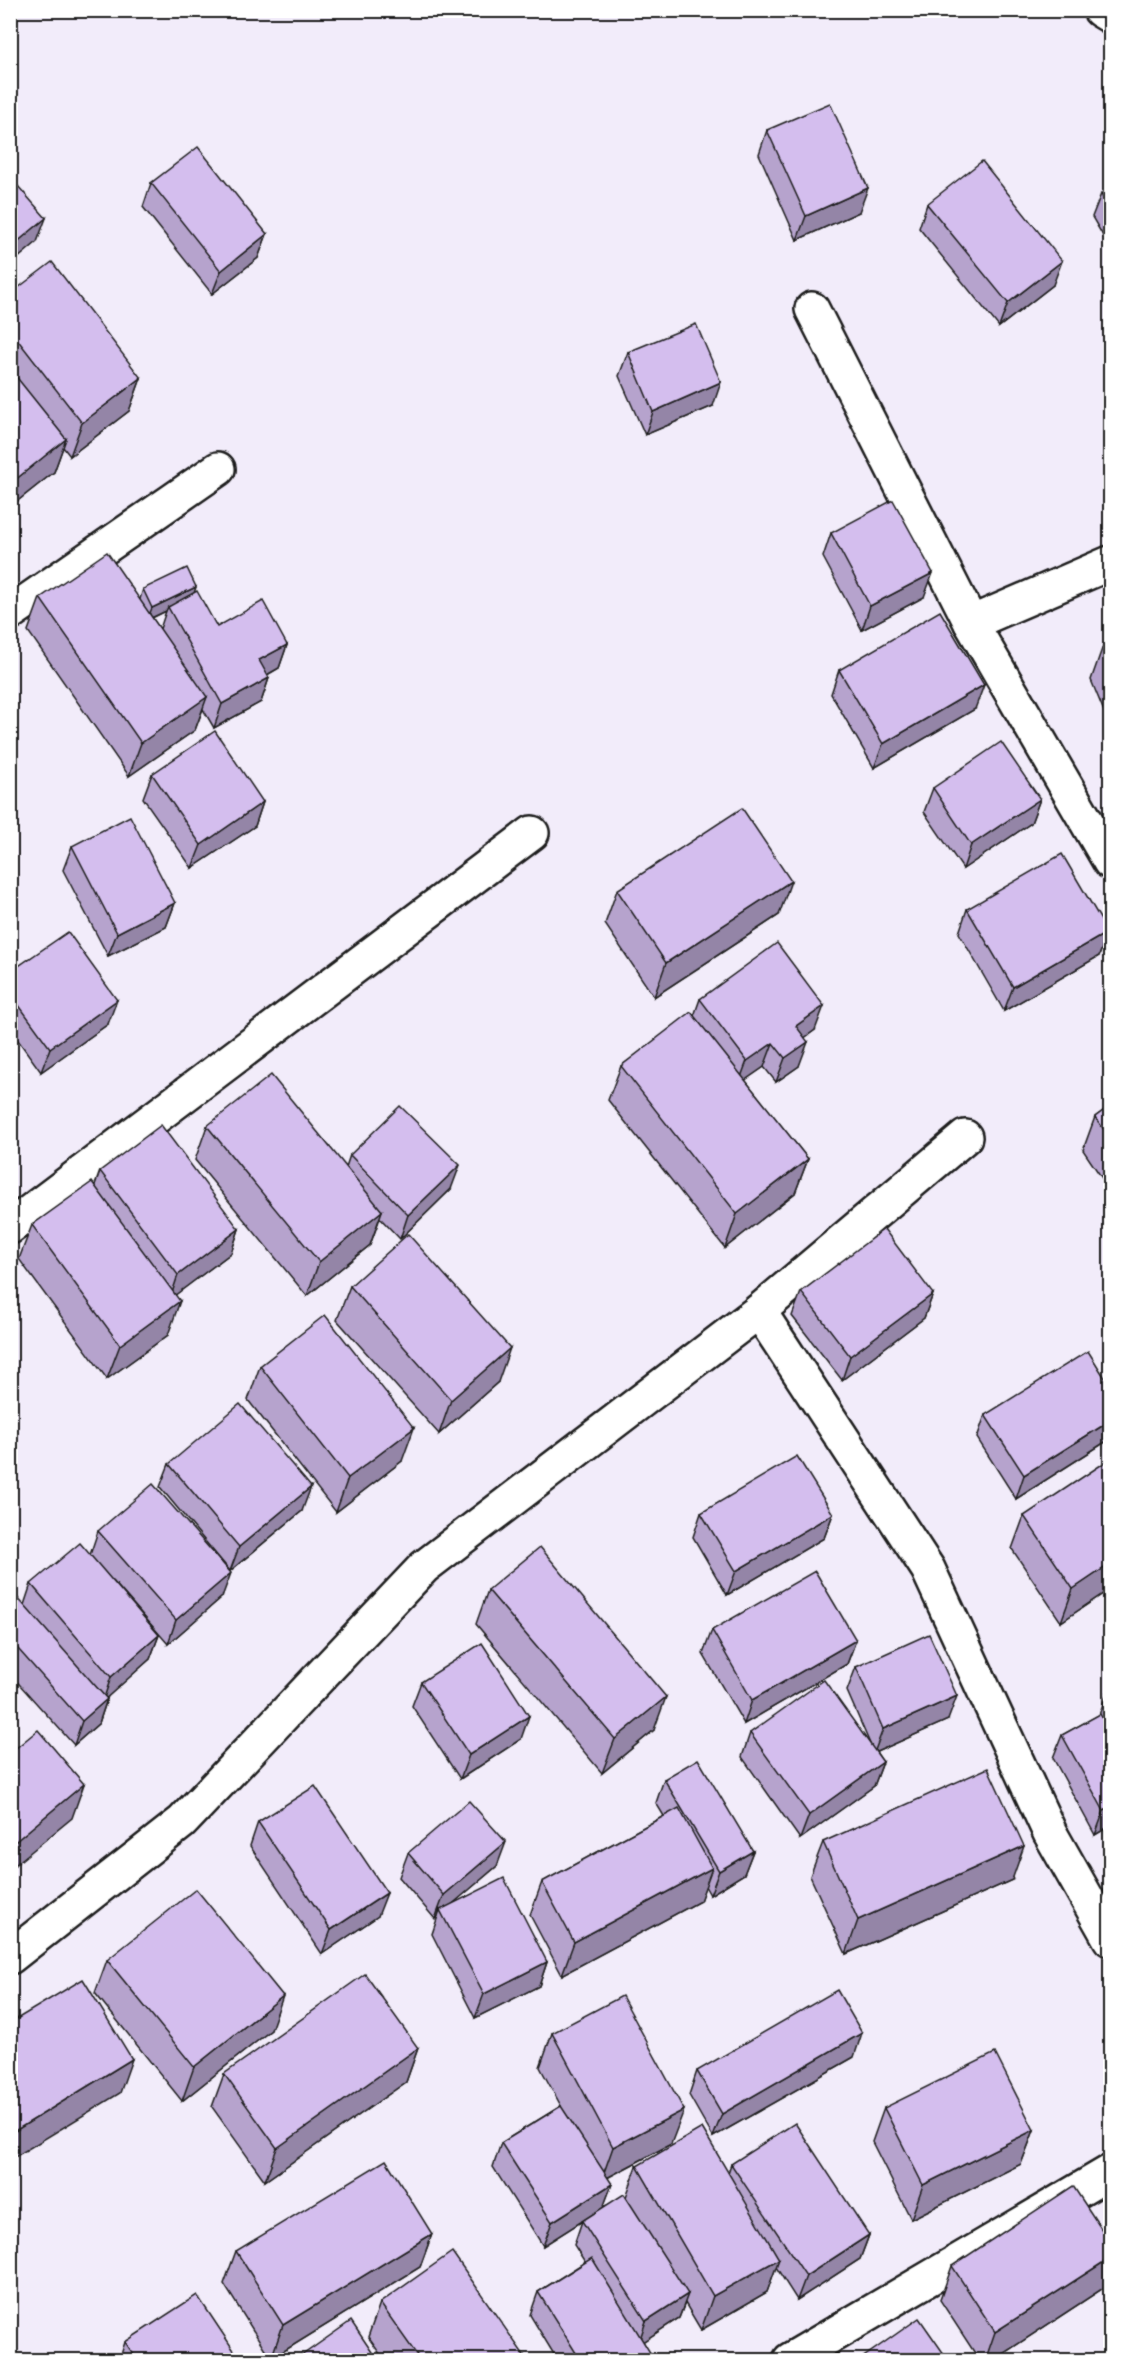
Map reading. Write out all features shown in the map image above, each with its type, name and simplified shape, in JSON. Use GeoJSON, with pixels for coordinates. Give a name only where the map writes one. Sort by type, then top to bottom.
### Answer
{"type":"FeatureCollection","features":[{"type":"Feature","properties":{"kind":"street"},"geometry":{"type":"LineString","coordinates":[[1100,10],[1110,16]]}},
{"type":"Feature","properties":{"kind":"street"},"geometry":{"type":"LineString","coordinates":[[812,309],[971,623],[1110,862]]}},
{"type":"Feature","properties":{"kind":"street"},"geometry":{"type":"LineString","coordinates":[[10,613],[218,469]]}},
{"type":"Feature","properties":{"kind":"street"},"geometry":{"type":"LineString","coordinates":[[971,623],[1110,563]]}},
{"type":"Feature","properties":{"kind":"street"},"geometry":{"type":"LineString","coordinates":[[10,1227],[532,833]]}},
{"type":"Feature","properties":{"kind":"street"},"geometry":{"type":"LineString","coordinates":[[10,1957],[182,1822],[424,1567],[759,1311],[965,1137]]}},
{"type":"Feature","properties":{"kind":"street"},"geometry":{"type":"LineString","coordinates":[[759,1311],[928,1569],[1050,1833],[1110,1939]]}},
{"type":"Feature","properties":{"kind":"street"},"geometry":{"type":"LineString","coordinates":[[790,2361],[1110,2172]]}},
{"type":"Feature","properties":{"kind":"building"},"geometry":{"type":"Polygon","coordinates":[[[830,103],[868,188],[806,216],[767,130],[830,103]]]}},
{"type":"Feature","properties":{"kind":"building"},"geometry":{"type":"Polygon","coordinates":[[[198,147],[267,234],[221,271],[151,183],[198,147]]]}},
{"type":"Feature","properties":{"kind":"building"},"geometry":{"type":"Polygon","coordinates":[[[982,161],[1062,261],[1008,303],[927,204],[982,161]]]}},
{"type":"Feature","properties":{"kind":"building"},"geometry":{"type":"Polygon","coordinates":[[[10,177],[46,218],[10,248],[10,177]]]}},
{"type":"Feature","properties":{"kind":"building"},"geometry":{"type":"Polygon","coordinates":[[[1110,188],[1110,210],[1101,194],[1110,188]]]}},
{"type":"Feature","properties":{"kind":"building"},"geometry":{"type":"Polygon","coordinates":[[[52,262],[141,378],[82,423],[10,330],[10,294],[52,262]]]}},
{"type":"Feature","properties":{"kind":"building"},"geometry":{"type":"Polygon","coordinates":[[[696,324],[721,382],[653,412],[628,352],[696,324]]]}},
{"type":"Feature","properties":{"kind":"building"},"geometry":{"type":"Polygon","coordinates":[[[10,369],[66,439],[10,484],[10,369]]]}},
{"type":"Feature","properties":{"kind":"building"},"geometry":{"type":"Polygon","coordinates":[[[893,500],[933,573],[870,606],[831,533],[893,500]]]}},
{"type":"Feature","properties":{"kind":"building"},"geometry":{"type":"Polygon","coordinates":[[[107,552],[207,697],[141,743],[40,598],[107,552]]]}},
{"type":"Feature","properties":{"kind":"building"},"geometry":{"type":"Polygon","coordinates":[[[187,568],[196,587],[152,608],[143,589],[187,568]]]}},
{"type":"Feature","properties":{"kind":"building"},"geometry":{"type":"Polygon","coordinates":[[[197,591],[217,627],[263,601],[287,645],[259,660],[269,678],[222,704],[168,607],[197,591]]]}},
{"type":"Feature","properties":{"kind":"building"},"geometry":{"type":"Polygon","coordinates":[[[940,611],[984,685],[883,744],[839,670],[940,611]]]}},
{"type":"Feature","properties":{"kind":"building"},"geometry":{"type":"Polygon","coordinates":[[[1110,643],[1110,663],[1103,646],[1110,643]]]}},
{"type":"Feature","properties":{"kind":"building"},"geometry":{"type":"Polygon","coordinates":[[[215,731],[263,802],[201,845],[152,774],[215,731]]]}},
{"type":"Feature","properties":{"kind":"building"},"geometry":{"type":"Polygon","coordinates":[[[1001,742],[1040,799],[971,845],[933,788],[1001,742]]]}},
{"type":"Feature","properties":{"kind":"building"},"geometry":{"type":"Polygon","coordinates":[[[742,808],[791,881],[666,963],[617,890],[742,808]]]}},
{"type":"Feature","properties":{"kind":"building"},"geometry":{"type":"Polygon","coordinates":[[[130,816],[175,903],[117,933],[72,846],[130,816]]]}},
{"type":"Feature","properties":{"kind":"building"},"geometry":{"type":"Polygon","coordinates":[[[1062,854],[1108,932],[1013,987],[967,909],[1062,854]]]}},
{"type":"Feature","properties":{"kind":"building"},"geometry":{"type":"Polygon","coordinates":[[[68,932],[117,1000],[50,1048],[10,993],[10,972],[68,932]]]}},
{"type":"Feature","properties":{"kind":"building"},"geometry":{"type":"Polygon","coordinates":[[[777,943],[824,1006],[796,1026],[808,1042],[785,1058],[773,1043],[747,1061],[700,999],[777,943]]]}},
{"type":"Feature","properties":{"kind":"building"},"geometry":{"type":"Polygon","coordinates":[[[691,1012],[808,1159],[737,1214],[621,1066],[691,1012]]]}},
{"type":"Feature","properties":{"kind":"building"},"geometry":{"type":"Polygon","coordinates":[[[271,1075],[382,1211],[319,1262],[207,1126],[271,1075]]]}},
{"type":"Feature","properties":{"kind":"building"},"geometry":{"type":"Polygon","coordinates":[[[400,1106],[460,1165],[408,1215],[350,1155],[400,1106]]]}},
{"type":"Feature","properties":{"kind":"building"},"geometry":{"type":"Polygon","coordinates":[[[1110,1106],[1110,1138],[1095,1117],[1110,1106]]]}},
{"type":"Feature","properties":{"kind":"building"},"geometry":{"type":"Polygon","coordinates":[[[161,1125],[239,1229],[178,1275],[100,1171],[161,1125]]]}},
{"type":"Feature","properties":{"kind":"building"},"geometry":{"type":"Polygon","coordinates":[[[92,1182],[180,1301],[120,1345],[32,1225],[92,1182]]]}},
{"type":"Feature","properties":{"kind":"building"},"geometry":{"type":"Polygon","coordinates":[[[884,1229],[933,1294],[850,1356],[801,1292],[884,1229]]]}},
{"type":"Feature","properties":{"kind":"building"},"geometry":{"type":"Polygon","coordinates":[[[408,1234],[510,1348],[451,1400],[350,1286],[408,1234]]]}},
{"type":"Feature","properties":{"kind":"building"},"geometry":{"type":"Polygon","coordinates":[[[325,1315],[414,1428],[348,1478],[260,1366],[325,1315]]]}},
{"type":"Feature","properties":{"kind":"building"},"geometry":{"type":"Polygon","coordinates":[[[1088,1351],[1110,1386],[1110,1421],[1024,1475],[985,1415],[1088,1351]]]}},
{"type":"Feature","properties":{"kind":"building"},"geometry":{"type":"Polygon","coordinates":[[[240,1404],[311,1487],[239,1547],[169,1464],[240,1404]]]}},
{"type":"Feature","properties":{"kind":"building"},"geometry":{"type":"Polygon","coordinates":[[[797,1456],[833,1514],[736,1571],[701,1513],[797,1456]]]}},
{"type":"Feature","properties":{"kind":"building"},"geometry":{"type":"Polygon","coordinates":[[[1110,1459],[1110,1564],[1073,1589],[1024,1516],[1110,1459]]]}},
{"type":"Feature","properties":{"kind":"building"},"geometry":{"type":"Polygon","coordinates":[[[153,1484],[231,1573],[176,1620],[98,1531],[153,1484]]]}},
{"type":"Feature","properties":{"kind":"building"},"geometry":{"type":"Polygon","coordinates":[[[80,1543],[159,1635],[111,1677],[31,1584],[80,1543]]]}},
{"type":"Feature","properties":{"kind":"building"},"geometry":{"type":"Polygon","coordinates":[[[540,1547],[666,1697],[615,1739],[488,1590],[540,1547]]]}},
{"type":"Feature","properties":{"kind":"building"},"geometry":{"type":"Polygon","coordinates":[[[815,1571],[856,1640],[752,1700],[712,1630],[815,1571]]]}},
{"type":"Feature","properties":{"kind":"building"},"geometry":{"type":"Polygon","coordinates":[[[16,1596],[107,1699],[82,1721],[10,1640],[10,1601],[16,1596]]]}},
{"type":"Feature","properties":{"kind":"building"},"geometry":{"type":"Polygon","coordinates":[[[929,1634],[957,1696],[883,1729],[856,1667],[929,1634]]]}},
{"type":"Feature","properties":{"kind":"building"},"geometry":{"type":"Polygon","coordinates":[[[482,1643],[529,1716],[469,1755],[421,1682],[482,1643]]]}},
{"type":"Feature","properties":{"kind":"building"},"geometry":{"type":"Polygon","coordinates":[[[824,1680],[883,1762],[809,1815],[750,1733],[824,1680]]]}},
{"type":"Feature","properties":{"kind":"building"},"geometry":{"type":"Polygon","coordinates":[[[1100,1714],[1110,1732],[1110,1807],[1104,1811],[1062,1735],[1100,1714]]]}},
{"type":"Feature","properties":{"kind":"building"},"geometry":{"type":"Polygon","coordinates":[[[38,1730],[84,1784],[10,1846],[10,1753],[38,1730]]]}},
{"type":"Feature","properties":{"kind":"building"},"geometry":{"type":"Polygon","coordinates":[[[698,1759],[753,1851],[719,1871],[664,1779],[698,1759]]]}},
{"type":"Feature","properties":{"kind":"building"},"geometry":{"type":"Polygon","coordinates":[[[988,1768],[1024,1846],[858,1920],[823,1842],[988,1768]]]}},
{"type":"Feature","properties":{"kind":"building"},"geometry":{"type":"Polygon","coordinates":[[[315,1786],[387,1893],[331,1930],[258,1822],[315,1786]]]}},
{"type":"Feature","properties":{"kind":"building"},"geometry":{"type":"Polygon","coordinates":[[[469,1801],[506,1842],[444,1895],[408,1853],[469,1801]]]}},
{"type":"Feature","properties":{"kind":"building"},"geometry":{"type":"Polygon","coordinates":[[[679,1808],[712,1868],[574,1942],[542,1882],[679,1808]]]}},
{"type":"Feature","properties":{"kind":"building"},"geometry":{"type":"Polygon","coordinates":[[[504,1878],[547,1962],[484,1994],[440,1910],[504,1878]]]}},
{"type":"Feature","properties":{"kind":"building"},"geometry":{"type":"Polygon","coordinates":[[[196,1889],[283,1996],[194,2067],[107,1960],[196,1889]]]}},
{"type":"Feature","properties":{"kind":"building"},"geometry":{"type":"Polygon","coordinates":[[[365,1974],[418,2048],[277,2148],[224,2074],[365,1974]]]}},
{"type":"Feature","properties":{"kind":"building"},"geometry":{"type":"Polygon","coordinates":[[[83,1979],[132,2059],[10,2134],[10,2023],[83,1979]]]}},
{"type":"Feature","properties":{"kind":"building"},"geometry":{"type":"Polygon","coordinates":[[[837,1990],[862,2033],[722,2114],[697,2071],[837,1990]]]}},
{"type":"Feature","properties":{"kind":"building"},"geometry":{"type":"Polygon","coordinates":[[[622,1996],[684,2110],[613,2147],[552,2033],[622,1996]]]}},
{"type":"Feature","properties":{"kind":"building"},"geometry":{"type":"Polygon","coordinates":[[[995,2053],[1034,2130],[923,2185],[884,2108],[995,2053]]]}},
{"type":"Feature","properties":{"kind":"building"},"geometry":{"type":"Polygon","coordinates":[[[561,2106],[612,2184],[552,2222],[501,2143],[561,2106]]]}},
{"type":"Feature","properties":{"kind":"building"},"geometry":{"type":"Polygon","coordinates":[[[795,2123],[869,2235],[806,2276],[731,2164],[795,2123]]]}},
{"type":"Feature","properties":{"kind":"building"},"geometry":{"type":"Polygon","coordinates":[[[702,2128],[779,2259],[713,2296],[637,2166],[702,2128]]]}},
{"type":"Feature","properties":{"kind":"building"},"geometry":{"type":"Polygon","coordinates":[[[386,2160],[432,2234],[283,2325],[236,2251],[386,2160]]]}},
{"type":"Feature","properties":{"kind":"building"},"geometry":{"type":"Polygon","coordinates":[[[1073,2186],[1110,2242],[1110,2258],[995,2332],[952,2266],[1073,2186]]]}},
{"type":"Feature","properties":{"kind":"building"},"geometry":{"type":"Polygon","coordinates":[[[624,2194],[688,2294],[646,2321],[582,2221],[624,2194]]]}},
{"type":"Feature","properties":{"kind":"building"},"geometry":{"type":"Polygon","coordinates":[[[452,2252],[528,2361],[421,2361],[380,2303],[452,2252]]]}},
{"type":"Feature","properties":{"kind":"building"},"geometry":{"type":"Polygon","coordinates":[[[592,2258],[654,2359],[651,2361],[581,2361],[538,2292],[592,2258]]]}},
{"type":"Feature","properties":{"kind":"building"},"geometry":{"type":"Polygon","coordinates":[[[197,2295],[241,2361],[138,2361],[125,2342],[197,2295]]]}},
{"type":"Feature","properties":{"kind":"building"},"geometry":{"type":"Polygon","coordinates":[[[919,2318],[949,2361],[858,2361],[919,2318]]]}},
{"type":"Feature","properties":{"kind":"building"},"geometry":{"type":"Polygon","coordinates":[[[351,2321],[378,2361],[294,2361],[351,2321]]]}}]}
